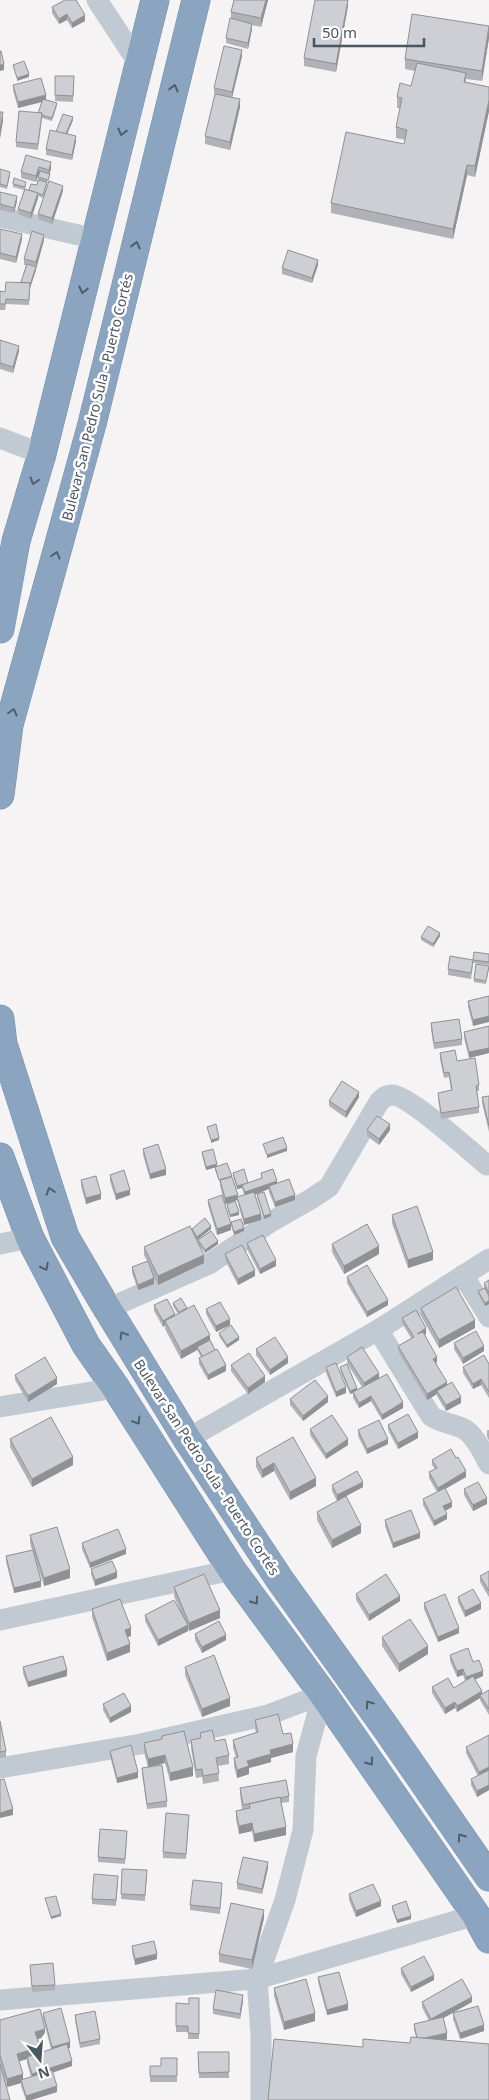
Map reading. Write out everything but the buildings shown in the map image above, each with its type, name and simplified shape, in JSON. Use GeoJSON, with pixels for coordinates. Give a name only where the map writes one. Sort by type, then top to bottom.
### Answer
{"type":"FeatureCollection","features":[{"type":"Feature","properties":{"kind":"highway"},"geometry":{"type":"LineString","coordinates":[[1,615],[8,551],[42,454],[154,0]]}},
{"type":"Feature","properties":{"kind":"highway","name":"Bulevar San Pedro Sula - Puerto Cortés"},"geometry":{"type":"LineString","coordinates":[[0,795],[10,725],[92,424],[196,0]]}},
{"type":"Feature","properties":{"kind":"highway","name":"Bulevar San Pedro Sula - Puerto Cortés"},"geometry":{"type":"LineString","coordinates":[[0,1018],[3,1044],[65,1237],[187,1439],[280,1580],[386,1728],[489,1877]]}},
{"type":"Feature","properties":{"kind":"highway"},"geometry":{"type":"LineString","coordinates":[[0,1157],[30,1238],[86,1345],[116,1388],[232,1570],[323,1694],[476,1915],[489,1939]]}},
{"type":"Feature","properties":{"kind":"street"},"geometry":{"type":"LineString","coordinates":[[97,0],[139,64]]}},
{"type":"Feature","properties":{"kind":"street"},"geometry":{"type":"LineString","coordinates":[[0,217],[96,239]]}},
{"type":"Feature","properties":{"kind":"street"},"geometry":{"type":"LineString","coordinates":[[0,438],[42,454]]}},
{"type":"Feature","properties":{"kind":"street"},"geometry":{"type":"LineString","coordinates":[[107,1308],[209,1264],[269,1223],[329,1187],[379,1102],[386,1096],[394,1094],[416,1106],[488,1167]]}},
{"type":"Feature","properties":{"kind":"street"},"geometry":{"type":"LineString","coordinates":[[0,1244],[30,1238]]}},
{"type":"Feature","properties":{"kind":"street"},"geometry":{"type":"LineString","coordinates":[[187,1439],[378,1330],[489,1260]]}},
{"type":"Feature","properties":{"kind":"street"},"geometry":{"type":"LineString","coordinates":[[463,1275],[489,1317]]}},
{"type":"Feature","properties":{"kind":"street"},"geometry":{"type":"LineString","coordinates":[[378,1330],[430,1416],[442,1423],[464,1429],[480,1447],[489,1464]]}},
{"type":"Feature","properties":{"kind":"street"},"geometry":{"type":"LineString","coordinates":[[0,1407],[116,1388]]}},
{"type":"Feature","properties":{"kind":"street"},"geometry":{"type":"LineString","coordinates":[[0,1620],[232,1570]]}},
{"type":"Feature","properties":{"kind":"street"},"geometry":{"type":"LineString","coordinates":[[0,1768],[159,1740],[268,1715],[323,1694]]}},
{"type":"Feature","properties":{"kind":"street"},"geometry":{"type":"LineString","coordinates":[[261,2100],[261,2035],[258,1979],[284,1900],[303,1830],[306,1756],[323,1694]]}},
{"type":"Feature","properties":{"kind":"street"},"geometry":{"type":"LineString","coordinates":[[0,2000],[258,1979],[476,1915]]}}]}
